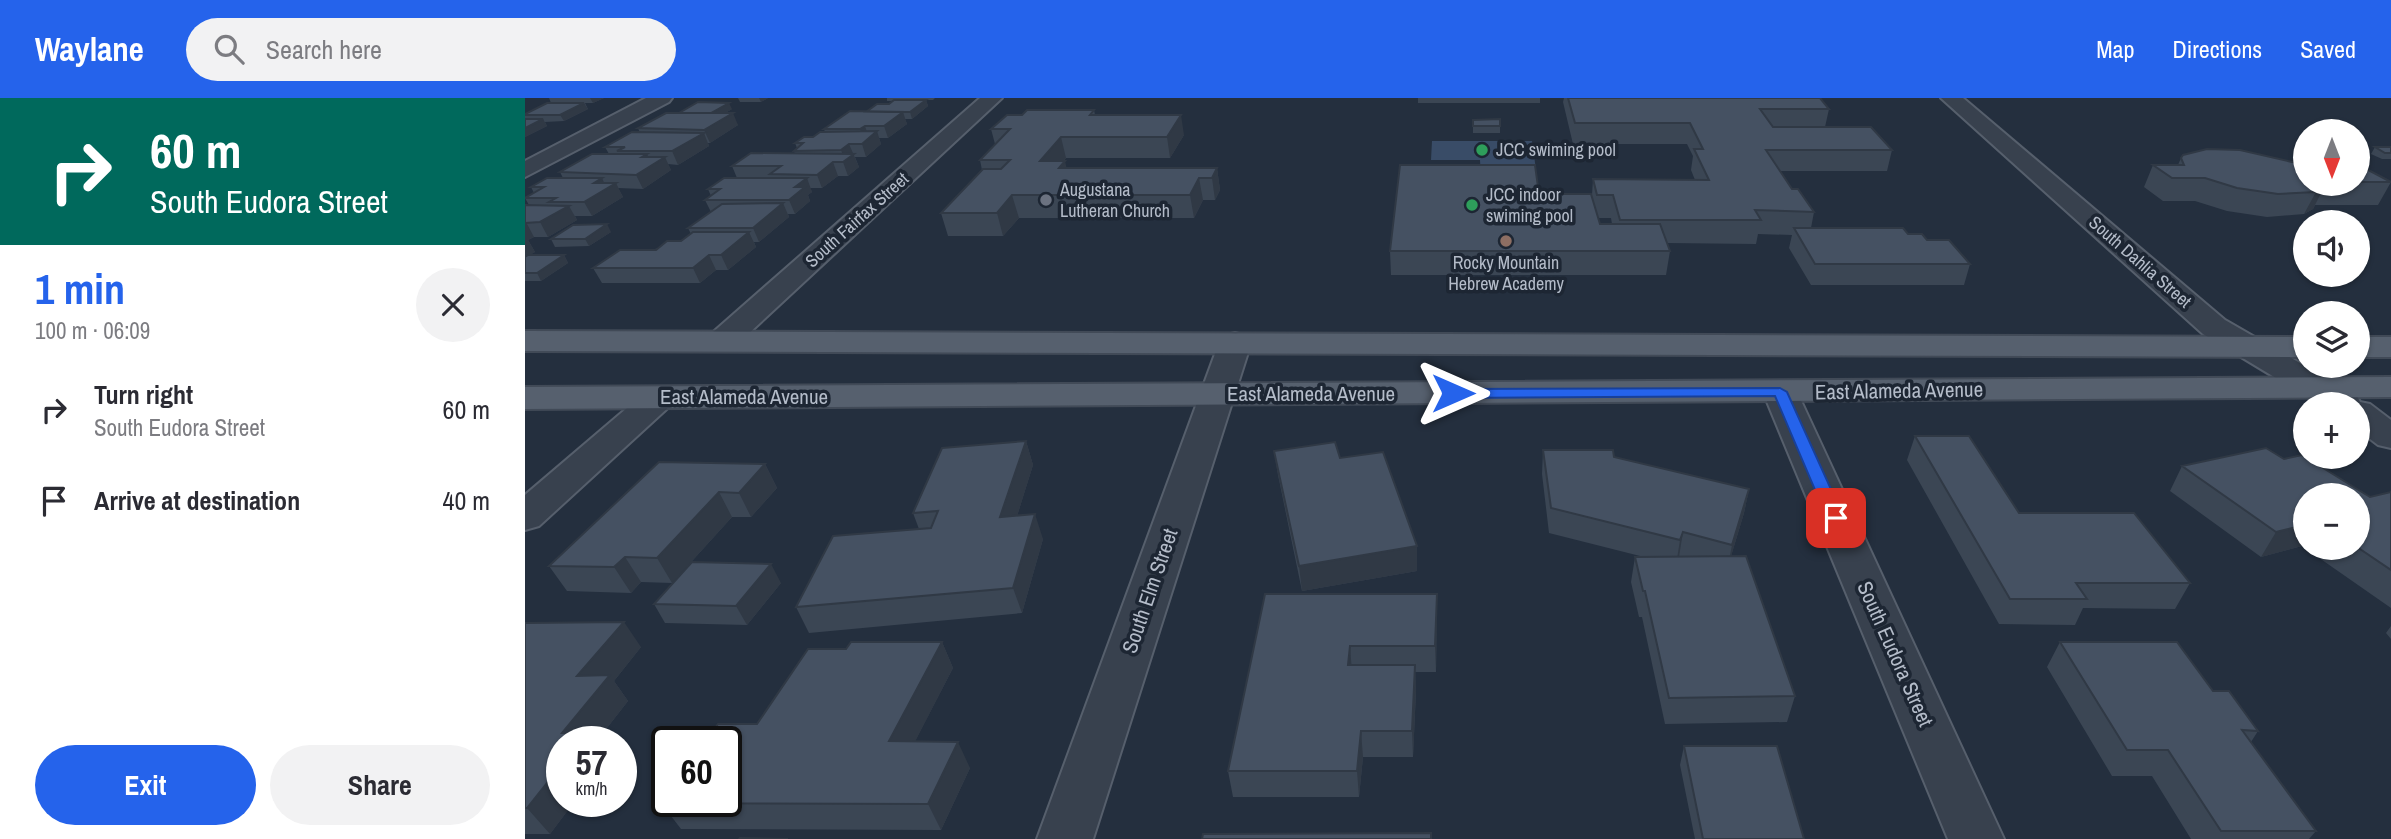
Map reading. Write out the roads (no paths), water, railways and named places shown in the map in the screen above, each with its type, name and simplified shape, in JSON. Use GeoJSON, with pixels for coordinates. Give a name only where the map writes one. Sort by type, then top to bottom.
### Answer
{"type":"FeatureCollection","features":[{"type":"Feature","properties":{"kind":"main road","name":"East Alameda Avenue"},"geometry":{"type":"LineString","coordinates":[[525,341],[2293,347]]}},
{"type":"Feature","properties":{"kind":"main road"},"geometry":{"type":"LineString","coordinates":[[2370,347],[2391,347]]}},
{"type":"Feature","properties":{"kind":"main road","name":"East Alameda Avenue"},"geometry":{"type":"LineString","coordinates":[[525,398],[2391,387]]}},
{"type":"Feature","properties":{"kind":"street"},"geometry":{"type":"LineString","coordinates":[[525,170],[661,98]]}},
{"type":"Feature","properties":{"kind":"street","name":"South Fairfax Street"},"geometry":{"type":"LineString","coordinates":[[722,341],[992,98]]}},
{"type":"Feature","properties":{"kind":"street","name":"South Dahlia Street"},"geometry":{"type":"LineString","coordinates":[[1951,98],[2214,327],[2322,392]]}},
{"type":"Feature","properties":{"kind":"street","name":"South Elm Street"},"geometry":{"type":"LineString","coordinates":[[1065,839],[1235,343]]}},
{"type":"Feature","properties":{"kind":"street","name":"South Eudora Street"},"geometry":{"type":"LineString","coordinates":[[1780,392],[1976,839]]}},
{"type":"Feature","properties":{"kind":"street"},"geometry":{"type":"LineString","coordinates":[[525,517],[659,398]]}},
{"type":"Feature","properties":{"kind":"street"},"geometry":{"type":"LineString","coordinates":[[2370,422],[2391,438]]}},
{"type":"Feature","properties":{"kind":"water","name":"JCC swiming pool"},"geometry":{"type":"Polygon","coordinates":[[[1432,141],[1532,141],[1537,177],[1481,177],[1480,160],[1431,160],[1432,141]]]}},
{"type":"Feature","properties":{"kind":"place","name":"JCC swiming pool"},"geometry":{"type":"Point","coordinates":[1482,150]}},
{"type":"Feature","properties":{"kind":"place","name":"Augustana Lutheran Church"},"geometry":{"type":"Point","coordinates":[1046,200]}},
{"type":"Feature","properties":{"kind":"place","name":"JCC indoor swiming pool"},"geometry":{"type":"Point","coordinates":[1472,205]}},
{"type":"Feature","properties":{"kind":"place","name":"Rocky Mountain Hebrew Academy"},"geometry":{"type":"Point","coordinates":[1506,241]}}]}
